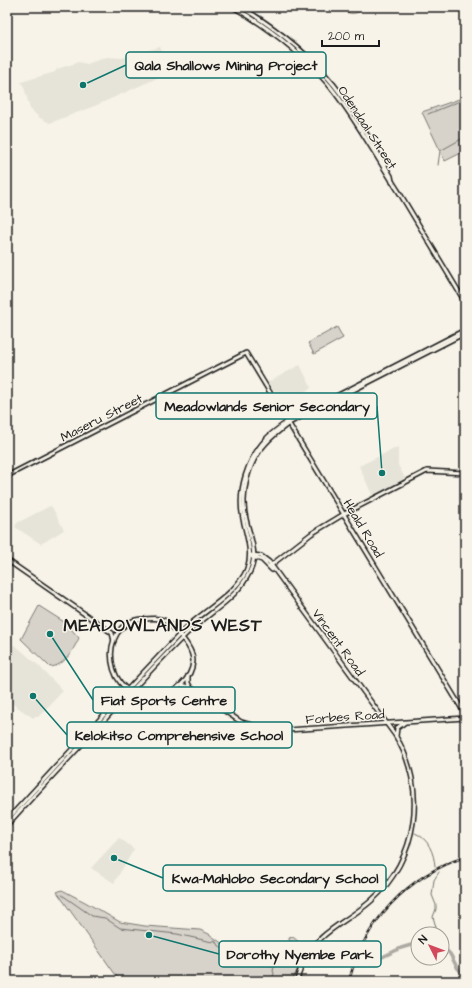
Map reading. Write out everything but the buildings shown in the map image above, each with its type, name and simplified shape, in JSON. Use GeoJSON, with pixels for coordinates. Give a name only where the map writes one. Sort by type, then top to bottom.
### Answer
{"type":"FeatureCollection","features":[{"type":"Feature","properties":{"kind":"street","name":"Odendaal Street"},"geometry":{"type":"LineString","coordinates":[[233,7],[269,30],[290,46],[328,85],[350,114],[465,302]]}},
{"type":"Feature","properties":{"kind":"street","name":"Odendaal Street"},"geometry":{"type":"LineString","coordinates":[[241,7],[262,20],[292,43],[332,84],[361,126],[391,176],[392,182]]}},
{"type":"Feature","properties":{"kind":"street"},"geometry":{"type":"LineString","coordinates":[[181,636],[187,633],[236,591],[246,579],[252,564],[252,556],[242,508],[242,492],[250,462],[262,444],[274,432],[288,422],[465,330]]}},
{"type":"Feature","properties":{"kind":"street"},"geometry":{"type":"LineString","coordinates":[[7,820],[181,636],[186,628],[224,597],[240,580],[248,567],[254,547],[244,509],[244,494],[252,464],[263,446],[288,422],[465,333]]}},
{"type":"Feature","properties":{"kind":"street","name":"Heald Road"},"geometry":{"type":"LineString","coordinates":[[246,353],[465,714]]}},
{"type":"Feature","properties":{"kind":"street","name":"Maseru Street"},"geometry":{"type":"LineString","coordinates":[[7,476],[246,353]]}},
{"type":"Feature","properties":{"kind":"street"},"geometry":{"type":"LineString","coordinates":[[270,566],[311,534],[344,514],[428,470],[465,473]]}},
{"type":"Feature","properties":{"kind":"street","name":"Vincent Road"},"geometry":{"type":"LineString","coordinates":[[254,547],[261,558],[270,566],[397,739],[404,752],[413,782],[415,812],[409,843],[391,880],[377,896],[365,906],[321,937],[307,955],[300,969],[297,980]]}},
{"type":"Feature","properties":{"kind":"street"},"geometry":{"type":"LineString","coordinates":[[252,556],[261,558]]}},
{"type":"Feature","properties":{"kind":"street"},"geometry":{"type":"LineString","coordinates":[[252,564],[261,558]]}},
{"type":"Feature","properties":{"kind":"street"},"geometry":{"type":"LineString","coordinates":[[7,560],[112,633],[114,641]]}},
{"type":"Feature","properties":{"kind":"street"},"geometry":{"type":"LineString","coordinates":[[186,643],[173,628],[161,619],[133,620],[121,630],[114,641],[111,653],[112,666],[118,680],[129,691],[141,696],[154,697],[166,695],[179,686],[188,676]]}},
{"type":"Feature","properties":{"kind":"street"},"geometry":{"type":"LineString","coordinates":[[173,628],[180,630],[186,628]]}},
{"type":"Feature","properties":{"kind":"street"},"geometry":{"type":"LineString","coordinates":[[112,633],[121,630]]}},
{"type":"Feature","properties":{"kind":"street"},"geometry":{"type":"LineString","coordinates":[[187,633],[185,636],[186,643],[192,660],[188,676],[188,683],[191,688]]}},
{"type":"Feature","properties":{"kind":"street","name":"Forbes Road"},"geometry":{"type":"LineString","coordinates":[[179,686],[191,688],[241,722],[268,730],[465,718]]}},
{"type":"Feature","properties":{"kind":"street"},"geometry":{"type":"LineString","coordinates":[[7,825],[129,691]]}},
{"type":"Feature","properties":{"kind":"street"},"geometry":{"type":"LineString","coordinates":[[397,739],[397,728],[408,722]]}},
{"type":"Feature","properties":{"kind":"street","name":"Vincent Road"},"geometry":{"type":"LineString","coordinates":[[385,723],[404,752]]}},
{"type":"Feature","properties":{"kind":"shaded area"},"geometry":{"type":"Polygon","coordinates":[[[160,47],[169,70],[164,75],[97,105],[50,123],[40,118],[30,109],[24,87],[21,82],[55,72],[57,69],[79,62],[87,64],[107,57],[122,58],[160,47]]]}},
{"type":"Feature","properties":{"kind":"shaded area"},"geometry":{"type":"Polygon","coordinates":[[[465,97],[465,151],[445,161],[422,112],[465,97]]]}},
{"type":"Feature","properties":{"kind":"shaded area"},"geometry":{"type":"Polygon","coordinates":[[[337,327],[343,338],[314,354],[308,343],[337,327]]]}},
{"type":"Feature","properties":{"kind":"shaded area"},"geometry":{"type":"Polygon","coordinates":[[[300,365],[311,387],[310,389],[281,404],[268,382],[300,365]]]}},
{"type":"Feature","properties":{"kind":"shaded area"},"geometry":{"type":"Polygon","coordinates":[[[398,447],[398,465],[406,480],[373,497],[359,466],[398,447]]]}},
{"type":"Feature","properties":{"kind":"shaded area"},"geometry":{"type":"Polygon","coordinates":[[[50,506],[52,507],[64,530],[41,544],[15,527],[17,523],[50,506]]]}},
{"type":"Feature","properties":{"kind":"shaded area"},"geometry":{"type":"Polygon","coordinates":[[[39,606],[72,627],[71,629],[79,638],[68,657],[60,664],[55,666],[50,667],[21,639],[39,606]]]}},
{"type":"Feature","properties":{"kind":"shaded area"},"geometry":{"type":"Polygon","coordinates":[[[7,643],[16,646],[38,665],[63,691],[38,717],[35,716],[33,718],[7,700],[7,643]]]}},
{"type":"Feature","properties":{"kind":"shaded area"},"geometry":{"type":"Polygon","coordinates":[[[119,838],[134,849],[114,883],[91,868],[119,838]]]}},
{"type":"Feature","properties":{"kind":"shaded area"},"geometry":{"type":"Polygon","coordinates":[[[62,890],[120,922],[145,926],[200,930],[209,934],[227,947],[250,951],[261,958],[290,947],[289,938],[293,937],[307,949],[292,981],[120,981],[57,892],[62,890]]]}},
{"type":"Feature","properties":{"kind":"waterway"},"geometry":{"type":"LineString","coordinates":[[338,7],[349,13],[359,12],[366,7]]}},
{"type":"Feature","properties":{"kind":"waterway"},"geometry":{"type":"LineString","coordinates":[[428,114],[465,99]]}},
{"type":"Feature","properties":{"kind":"waterway"},"geometry":{"type":"LineString","coordinates":[[438,165],[440,151],[465,137]]}},
{"type":"Feature","properties":{"kind":"waterway"},"geometry":{"type":"LineString","coordinates":[[415,833],[420,835],[430,846],[435,866]]}},
{"type":"Feature","properties":{"kind":"waterway"},"geometry":{"type":"LineString","coordinates":[[436,926],[433,917],[436,905],[432,895],[434,880],[439,872]]}},
{"type":"Feature","properties":{"kind":"waterway"},"geometry":{"type":"LineString","coordinates":[[62,895],[92,916],[105,918],[120,928],[177,934],[212,942],[215,940],[217,944],[228,952],[245,958],[258,965],[277,966],[279,964],[302,961]]}},
{"type":"Feature","properties":{"kind":"waterway"},"geometry":{"type":"LineString","coordinates":[[361,964],[368,964],[401,948],[410,945]]}},
{"type":"Feature","properties":{"kind":"waterway"},"geometry":{"type":"LineString","coordinates":[[305,961],[315,960],[325,955],[336,954],[350,959]]}},
{"type":"Feature","properties":{"kind":"waterway"},"geometry":{"type":"LineString","coordinates":[[450,955],[458,968],[465,974]]}},
{"type":"Feature","properties":{"kind":"waterway"},"geometry":{"type":"LineString","coordinates":[[270,981],[270,977],[273,977],[274,967]]}},
{"type":"Feature","properties":{"kind":"railway"},"geometry":{"type":"LineString","coordinates":[[349,981],[365,939],[391,904],[407,889],[425,876],[444,865],[465,857]]}},
{"type":"Feature","properties":{"kind":"place","name":"Qala Shallows Mining Project"},"geometry":{"type":"Point","coordinates":[83,85]}},
{"type":"Feature","properties":{"kind":"place","name":"Meadowlands Senior Secondary"},"geometry":{"type":"Point","coordinates":[382,473]}},
{"type":"Feature","properties":{"kind":"place","name":"Fiat Sports Centre"},"geometry":{"type":"Point","coordinates":[50,634]}},
{"type":"Feature","properties":{"kind":"place","name":"Kelokitso Comprehensive School"},"geometry":{"type":"Point","coordinates":[33,696]}},
{"type":"Feature","properties":{"kind":"place","name":"Kwa-Mahlobo Secondary School"},"geometry":{"type":"Point","coordinates":[114,858]}},
{"type":"Feature","properties":{"kind":"place","name":"Dorothy Nyembe Park"},"geometry":{"type":"Point","coordinates":[149,935]}},
{"type":"Feature","properties":{"kind":"district","name":"MEADOWLANDS WEST"},"geometry":{"type":"Point","coordinates":[163,625]}}]}
